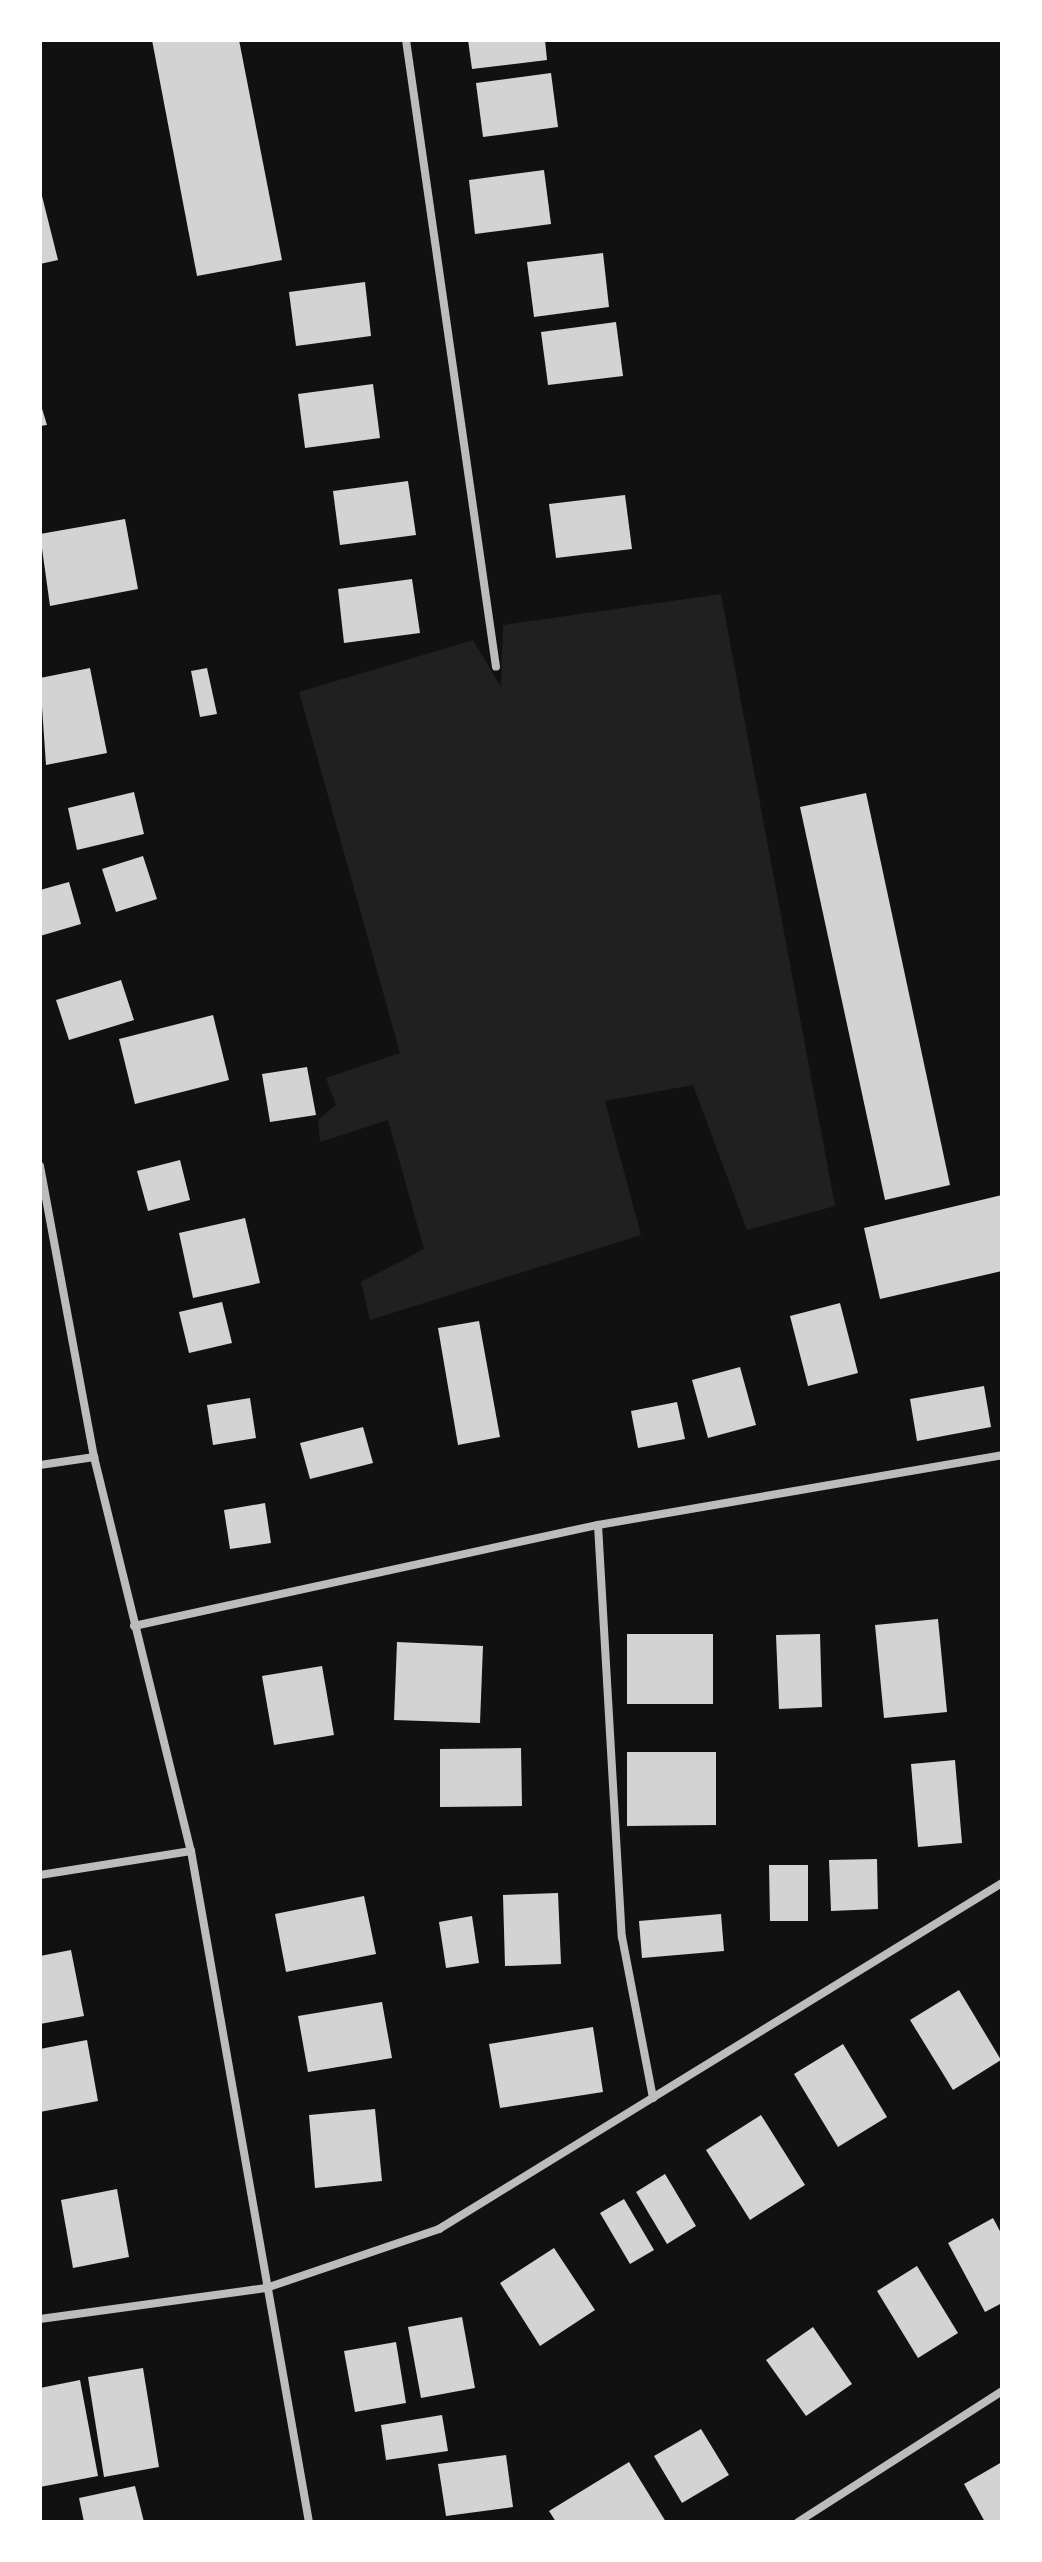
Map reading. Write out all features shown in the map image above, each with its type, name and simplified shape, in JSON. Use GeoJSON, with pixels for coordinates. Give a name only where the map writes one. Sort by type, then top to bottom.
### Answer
{"type":"FeatureCollection","features":[{"type":"Feature","properties":{"kind":"street"},"geometry":{"type":"LineString","coordinates":[[406,40],[496,667]]}},
{"type":"Feature","properties":{"kind":"street"},"geometry":{"type":"LineString","coordinates":[[40,1166],[94,1457],[191,1851],[309,2522]]}},
{"type":"Feature","properties":{"kind":"street"},"geometry":{"type":"LineString","coordinates":[[134,1626],[598,1525],[1002,1455]]}},
{"type":"Feature","properties":{"kind":"street"},"geometry":{"type":"LineString","coordinates":[[40,1465],[94,1457]]}},
{"type":"Feature","properties":{"kind":"street"},"geometry":{"type":"LineString","coordinates":[[598,1525],[622,1937],[653,2098]]}},
{"type":"Feature","properties":{"kind":"street"},"geometry":{"type":"LineString","coordinates":[[40,1875],[191,1851]]}},
{"type":"Feature","properties":{"kind":"street"},"geometry":{"type":"LineString","coordinates":[[40,2319],[266,2288],[439,2229],[1002,1883]]}},
{"type":"Feature","properties":{"kind":"street"},"geometry":{"type":"LineString","coordinates":[[798,2522],[1002,2391]]}},
{"type":"Feature","properties":{"kind":"shaded area"},"geometry":{"type":"Polygon","coordinates":[[[721,594],[835,1206],[747,1230],[693,1085],[605,1101],[641,1235],[370,1320],[361,1282],[424,1249],[388,1120],[320,1142],[318,1120],[336,1105],[326,1078],[400,1053],[299,692],[473,640],[501,687],[503,625],[721,594]]]}},
{"type":"Feature","properties":{"kind":"building"},"geometry":{"type":"Polygon","coordinates":[[[152,40],[239,40],[282,260],[197,276],[152,40]]]}},
{"type":"Feature","properties":{"kind":"building"},"geometry":{"type":"Polygon","coordinates":[[[468,40],[545,40],[547,60],[472,69],[468,40]]]}},
{"type":"Feature","properties":{"kind":"building"},"geometry":{"type":"Polygon","coordinates":[[[551,73],[558,127],[483,137],[476,83],[551,73]]]}},
{"type":"Feature","properties":{"kind":"building"},"geometry":{"type":"Polygon","coordinates":[[[544,170],[551,224],[475,234],[469,180],[544,170]]]}},
{"type":"Feature","properties":{"kind":"building"},"geometry":{"type":"Polygon","coordinates":[[[40,188],[58,260],[40,264],[40,188]]]}},
{"type":"Feature","properties":{"kind":"building"},"geometry":{"type":"Polygon","coordinates":[[[603,253],[609,307],[534,317],[527,262],[603,253]]]}},
{"type":"Feature","properties":{"kind":"building"},"geometry":{"type":"Polygon","coordinates":[[[365,282],[371,336],[296,346],[289,292],[365,282]]]}},
{"type":"Feature","properties":{"kind":"building"},"geometry":{"type":"Polygon","coordinates":[[[616,322],[623,376],[548,385],[541,332],[616,322]]]}},
{"type":"Feature","properties":{"kind":"building"},"geometry":{"type":"Polygon","coordinates":[[[373,384],[380,438],[305,448],[298,394],[373,384]]]}},
{"type":"Feature","properties":{"kind":"building"},"geometry":{"type":"Polygon","coordinates":[[[40,402],[47,425],[40,426],[40,402]]]}},
{"type":"Feature","properties":{"kind":"building"},"geometry":{"type":"Polygon","coordinates":[[[408,481],[416,535],[340,545],[333,491],[408,481]]]}},
{"type":"Feature","properties":{"kind":"building"},"geometry":{"type":"Polygon","coordinates":[[[625,495],[632,549],[556,558],[549,504],[625,495]]]}},
{"type":"Feature","properties":{"kind":"building"},"geometry":{"type":"Polygon","coordinates":[[[125,519],[138,589],[50,606],[40,534],[125,519]]]}},
{"type":"Feature","properties":{"kind":"building"},"geometry":{"type":"Polygon","coordinates":[[[412,579],[420,633],[344,643],[338,589],[412,579]]]}},
{"type":"Feature","properties":{"kind":"building"},"geometry":{"type":"Polygon","coordinates":[[[90,668],[107,753],[46,765],[40,678],[90,668]]]}},
{"type":"Feature","properties":{"kind":"building"},"geometry":{"type":"Polygon","coordinates":[[[207,668],[217,714],[200,717],[191,671],[207,668]]]}},
{"type":"Feature","properties":{"kind":"building"},"geometry":{"type":"Polygon","coordinates":[[[134,792],[144,834],[77,850],[68,808],[134,792]]]}},
{"type":"Feature","properties":{"kind":"building"},"geometry":{"type":"Polygon","coordinates":[[[866,793],[950,1185],[885,1200],[800,807],[866,793]]]}},
{"type":"Feature","properties":{"kind":"building"},"geometry":{"type":"Polygon","coordinates":[[[143,856],[157,899],[116,912],[102,869],[143,856]]]}},
{"type":"Feature","properties":{"kind":"building"},"geometry":{"type":"Polygon","coordinates":[[[69,882],[81,924],[40,936],[40,890],[69,882]]]}},
{"type":"Feature","properties":{"kind":"building"},"geometry":{"type":"Polygon","coordinates":[[[121,980],[134,1020],[69,1040],[56,1000],[121,980]]]}},
{"type":"Feature","properties":{"kind":"building"},"geometry":{"type":"Polygon","coordinates":[[[213,1015],[229,1080],[135,1104],[119,1039],[213,1015]]]}},
{"type":"Feature","properties":{"kind":"building"},"geometry":{"type":"Polygon","coordinates":[[[307,1067],[316,1115],[270,1122],[262,1074],[307,1067]]]}},
{"type":"Feature","properties":{"kind":"building"},"geometry":{"type":"Polygon","coordinates":[[[180,1160],[190,1200],[148,1211],[137,1171],[180,1160]]]}},
{"type":"Feature","properties":{"kind":"building"},"geometry":{"type":"Polygon","coordinates":[[[1002,1195],[1002,1271],[880,1299],[864,1228],[1002,1195]]]}},
{"type":"Feature","properties":{"kind":"building"},"geometry":{"type":"Polygon","coordinates":[[[245,1218],[260,1283],[193,1298],[179,1233],[245,1218]]]}},
{"type":"Feature","properties":{"kind":"building"},"geometry":{"type":"Polygon","coordinates":[[[222,1302],[232,1343],[189,1353],[179,1312],[222,1302]]]}},
{"type":"Feature","properties":{"kind":"building"},"geometry":{"type":"Polygon","coordinates":[[[840,1303],[858,1373],[808,1386],[790,1316],[840,1303]]]}},
{"type":"Feature","properties":{"kind":"building"},"geometry":{"type":"Polygon","coordinates":[[[479,1321],[500,1437],[458,1445],[438,1328],[479,1321]]]}},
{"type":"Feature","properties":{"kind":"building"},"geometry":{"type":"Polygon","coordinates":[[[740,1367],[756,1425],[708,1438],[692,1380],[740,1367]]]}},
{"type":"Feature","properties":{"kind":"building"},"geometry":{"type":"Polygon","coordinates":[[[984,1386],[991,1427],[917,1441],[910,1399],[984,1386]]]}},
{"type":"Feature","properties":{"kind":"building"},"geometry":{"type":"Polygon","coordinates":[[[250,1398],[256,1438],[213,1445],[207,1405],[250,1398]]]}},
{"type":"Feature","properties":{"kind":"building"},"geometry":{"type":"Polygon","coordinates":[[[677,1402],[685,1439],[638,1448],[631,1411],[677,1402]]]}},
{"type":"Feature","properties":{"kind":"building"},"geometry":{"type":"Polygon","coordinates":[[[363,1427],[373,1463],[310,1479],[300,1443],[363,1427]]]}},
{"type":"Feature","properties":{"kind":"building"},"geometry":{"type":"Polygon","coordinates":[[[265,1503],[271,1543],[230,1549],[224,1510],[265,1503]]]}},
{"type":"Feature","properties":{"kind":"building"},"geometry":{"type":"Polygon","coordinates":[[[938,1619],[947,1712],[884,1718],[875,1625],[938,1619]]]}},
{"type":"Feature","properties":{"kind":"building"},"geometry":{"type":"Polygon","coordinates":[[[627,1634],[713,1634],[713,1704],[627,1704],[627,1634]]]}},
{"type":"Feature","properties":{"kind":"building"},"geometry":{"type":"Polygon","coordinates":[[[820,1634],[822,1707],[779,1709],[776,1635],[820,1634]]]}},
{"type":"Feature","properties":{"kind":"building"},"geometry":{"type":"Polygon","coordinates":[[[397,1642],[483,1646],[480,1723],[394,1720],[397,1642]]]}},
{"type":"Feature","properties":{"kind":"building"},"geometry":{"type":"Polygon","coordinates":[[[322,1666],[334,1735],[274,1745],[262,1676],[322,1666]]]}},
{"type":"Feature","properties":{"kind":"building"},"geometry":{"type":"Polygon","coordinates":[[[521,1748],[522,1806],[440,1807],[440,1749],[521,1748]]]}},
{"type":"Feature","properties":{"kind":"building"},"geometry":{"type":"Polygon","coordinates":[[[627,1752],[716,1752],[716,1825],[627,1826],[627,1752]]]}},
{"type":"Feature","properties":{"kind":"building"},"geometry":{"type":"Polygon","coordinates":[[[955,1760],[962,1843],[918,1847],[911,1764],[955,1760]]]}},
{"type":"Feature","properties":{"kind":"building"},"geometry":{"type":"Polygon","coordinates":[[[877,1859],[878,1909],[831,1911],[829,1860],[877,1859]]]}},
{"type":"Feature","properties":{"kind":"building"},"geometry":{"type":"Polygon","coordinates":[[[769,1865],[808,1865],[808,1921],[770,1921],[769,1865]]]}},
{"type":"Feature","properties":{"kind":"building"},"geometry":{"type":"Polygon","coordinates":[[[558,1893],[561,1964],[505,1966],[503,1895],[558,1893]]]}},
{"type":"Feature","properties":{"kind":"building"},"geometry":{"type":"Polygon","coordinates":[[[364,1896],[376,1954],[286,1972],[275,1914],[364,1896]]]}},
{"type":"Feature","properties":{"kind":"building"},"geometry":{"type":"Polygon","coordinates":[[[721,1914],[724,1951],[642,1958],[639,1921],[721,1914]]]}},
{"type":"Feature","properties":{"kind":"building"},"geometry":{"type":"Polygon","coordinates":[[[472,1916],[479,1963],[446,1968],[439,1922],[472,1916]]]}},
{"type":"Feature","properties":{"kind":"building"},"geometry":{"type":"Polygon","coordinates":[[[71,1950],[84,2016],[40,2024],[40,1956],[71,1950]]]}},
{"type":"Feature","properties":{"kind":"building"},"geometry":{"type":"Polygon","coordinates":[[[959,1990],[1001,2060],[953,2090],[910,2020],[959,1990]]]}},
{"type":"Feature","properties":{"kind":"building"},"geometry":{"type":"Polygon","coordinates":[[[382,2002],[392,2058],[308,2072],[298,2016],[382,2002]]]}},
{"type":"Feature","properties":{"kind":"building"},"geometry":{"type":"Polygon","coordinates":[[[593,2027],[603,2092],[500,2108],[489,2044],[593,2027]]]}},
{"type":"Feature","properties":{"kind":"building"},"geometry":{"type":"Polygon","coordinates":[[[87,2040],[98,2101],[40,2112],[40,2049],[87,2040]]]}},
{"type":"Feature","properties":{"kind":"building"},"geometry":{"type":"Polygon","coordinates":[[[843,2044],[887,2117],[838,2147],[794,2074],[843,2044]]]}},
{"type":"Feature","properties":{"kind":"building"},"geometry":{"type":"Polygon","coordinates":[[[375,2109],[382,2181],[315,2188],[309,2115],[375,2109]]]}},
{"type":"Feature","properties":{"kind":"building"},"geometry":{"type":"Polygon","coordinates":[[[761,2115],[805,2185],[750,2220],[706,2150],[761,2115]]]}},
{"type":"Feature","properties":{"kind":"building"},"geometry":{"type":"Polygon","coordinates":[[[665,2174],[696,2226],[667,2244],[636,2192],[665,2174]]]}},
{"type":"Feature","properties":{"kind":"building"},"geometry":{"type":"Polygon","coordinates":[[[117,2189],[129,2257],[73,2268],[61,2200],[117,2189]]]}},
{"type":"Feature","properties":{"kind":"building"},"geometry":{"type":"Polygon","coordinates":[[[624,2199],[654,2250],[630,2264],[600,2213],[624,2199]]]}},
{"type":"Feature","properties":{"kind":"building"},"geometry":{"type":"Polygon","coordinates":[[[993,2218],[1002,2235],[1002,2303],[985,2312],[948,2243],[993,2218]]]}},
{"type":"Feature","properties":{"kind":"building"},"geometry":{"type":"Polygon","coordinates":[[[554,2248],[595,2310],[540,2346],[500,2283],[554,2248]]]}},
{"type":"Feature","properties":{"kind":"building"},"geometry":{"type":"Polygon","coordinates":[[[917,2266],[958,2333],[918,2358],[877,2291],[917,2266]]]}},
{"type":"Feature","properties":{"kind":"building"},"geometry":{"type":"Polygon","coordinates":[[[462,2317],[475,2388],[421,2398],[408,2327],[462,2317]]]}},
{"type":"Feature","properties":{"kind":"building"},"geometry":{"type":"Polygon","coordinates":[[[813,2327],[852,2384],[806,2416],[766,2360],[813,2327]]]}},
{"type":"Feature","properties":{"kind":"building"},"geometry":{"type":"Polygon","coordinates":[[[396,2342],[406,2403],[355,2412],[344,2351],[396,2342]]]}},
{"type":"Feature","properties":{"kind":"building"},"geometry":{"type":"Polygon","coordinates":[[[143,2368],[159,2467],[104,2477],[88,2377],[143,2368]]]}},
{"type":"Feature","properties":{"kind":"building"},"geometry":{"type":"Polygon","coordinates":[[[80,2380],[98,2476],[40,2487],[40,2388],[80,2380]]]}},
{"type":"Feature","properties":{"kind":"building"},"geometry":{"type":"Polygon","coordinates":[[[442,2415],[448,2451],[386,2460],[381,2425],[442,2415]]]}},
{"type":"Feature","properties":{"kind":"building"},"geometry":{"type":"Polygon","coordinates":[[[701,2429],[729,2475],[682,2503],[654,2456],[701,2429]]]}},
{"type":"Feature","properties":{"kind":"building"},"geometry":{"type":"Polygon","coordinates":[[[506,2455],[513,2507],[446,2516],[438,2464],[506,2455]]]}},
{"type":"Feature","properties":{"kind":"building"},"geometry":{"type":"Polygon","coordinates":[[[629,2462],[666,2522],[556,2522],[549,2511],[629,2462]]]}},
{"type":"Feature","properties":{"kind":"building"},"geometry":{"type":"Polygon","coordinates":[[[1002,2462],[1002,2522],[985,2522],[964,2484],[1002,2462]]]}},
{"type":"Feature","properties":{"kind":"building"},"geometry":{"type":"Polygon","coordinates":[[[135,2486],[144,2522],[84,2522],[79,2498],[135,2486]]]}}]}
